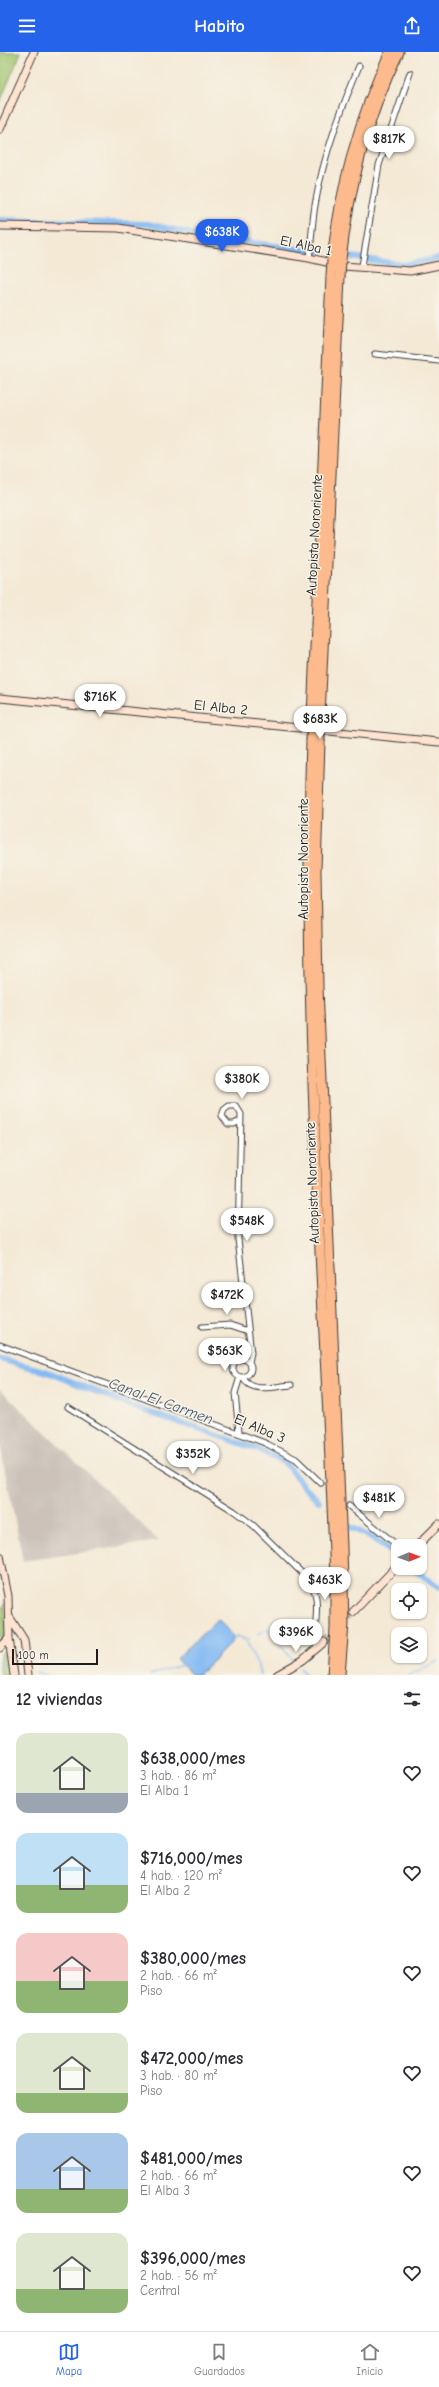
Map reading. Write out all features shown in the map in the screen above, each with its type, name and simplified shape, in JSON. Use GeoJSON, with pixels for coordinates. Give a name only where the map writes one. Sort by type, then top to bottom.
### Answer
{"type":"FeatureCollection","features":[{"type":"Feature","properties":{"kind":"highway","name":"Autopista Nororiente"},"geometry":{"type":"LineString","coordinates":[[332,1675],[335,1628],[334,1567],[308,937],[308,827],[315,742],[336,276],[341,199],[352,154],[368,102],[390,52]]}},
{"type":"Feature","properties":{"kind":"highway","name":"Autopista Nororiente"},"geometry":{"type":"LineString","coordinates":[[337,260],[361,151],[377,104],[400,52]]}},
{"type":"Feature","properties":{"kind":"highway","name":"Autopista Nororiente"},"geometry":{"type":"LineString","coordinates":[[315,742],[317,950],[343,1563],[344,1624],[340,1675]]}},
{"type":"Feature","properties":{"kind":"street"},"geometry":{"type":"LineString","coordinates":[[0,129],[34,52]]}},
{"type":"Feature","properties":{"kind":"street"},"geometry":{"type":"LineString","coordinates":[[310,254],[320,182],[331,142],[359,66]]}},
{"type":"Feature","properties":{"kind":"street"},"geometry":{"type":"LineString","coordinates":[[362,264],[379,165],[410,73]]}},
{"type":"Feature","properties":{"kind":"street","name":"El Alba 1"},"geometry":{"type":"LineString","coordinates":[[0,226],[118,228],[310,254],[326,263],[362,264],[410,271],[439,265]]}},
{"type":"Feature","properties":{"kind":"street"},"geometry":{"type":"LineString","coordinates":[[375,354],[439,360]]}},
{"type":"Feature","properties":{"kind":"street","name":"El Alba 2"},"geometry":{"type":"LineString","coordinates":[[0,698],[439,742]]}},
{"type":"Feature","properties":{"kind":"street"},"geometry":{"type":"LineString","coordinates":[[239,1432],[236,1393],[241,1378],[250,1370],[248,1331],[238,1239],[241,1143],[240,1121]]}},
{"type":"Feature","properties":{"kind":"street"},"geometry":{"type":"LineString","coordinates":[[202,1327],[230,1325],[248,1331]]}},
{"type":"Feature","properties":{"kind":"street","name":"El Alba 3"},"geometry":{"type":"LineString","coordinates":[[0,1345],[239,1432],[291,1455],[321,1483]]}},
{"type":"Feature","properties":{"kind":"street"},"geometry":{"type":"LineString","coordinates":[[249,1362],[240,1360],[234,1365],[235,1374],[254,1388],[291,1385]]}},
{"type":"Feature","properties":{"kind":"street"},"geometry":{"type":"LineString","coordinates":[[68,1407],[234,1511],[253,1525],[307,1578],[314,1588],[317,1599],[314,1628],[317,1648]]}},
{"type":"Feature","properties":{"kind":"street"},"geometry":{"type":"LineString","coordinates":[[349,1506],[391,1540]]}},
{"type":"Feature","properties":{"kind":"street"},"geometry":{"type":"LineString","coordinates":[[424,1539],[439,1524]]}},
{"type":"Feature","properties":{"kind":"street"},"geometry":{"type":"LineString","coordinates":[[0,1556],[6,1583],[10,1618],[9,1638],[14,1675]]}},
{"type":"Feature","properties":{"kind":"street"},"geometry":{"type":"LineString","coordinates":[[353,1612],[391,1572]]}},
{"type":"Feature","properties":{"kind":"street"},"geometry":{"type":"LineString","coordinates":[[10,1618],[24,1640],[28,1675]]}},
{"type":"Feature","properties":{"kind":"street"},"geometry":{"type":"LineString","coordinates":[[9,1638],[24,1640]]}},
{"type":"Feature","properties":{"kind":"street"},"geometry":{"type":"LineString","coordinates":[[0,1648],[9,1638]]}},
{"type":"Feature","properties":{"kind":"street"},"geometry":{"type":"LineString","coordinates":[[277,1675],[324,1642]]}},
{"type":"Feature","properties":{"kind":"shaded area"},"geometry":{"type":"Polygon","coordinates":[[[0,1389],[159,1541],[23,1561],[0,1445],[0,1389]]]}},
{"type":"Feature","properties":{"kind":"green space"},"geometry":{"type":"Polygon","coordinates":[[[0,52],[21,52],[0,102],[0,52]]]}},
{"type":"Feature","properties":{"kind":"green space"},"geometry":{"type":"Polygon","coordinates":[[[5,1603],[6,1632],[0,1644],[0,1613],[5,1603]]]}},
{"type":"Feature","properties":{"kind":"green space"},"geometry":{"type":"Polygon","coordinates":[[[8,1648],[11,1675],[0,1675],[0,1653],[8,1648]]]}},
{"type":"Feature","properties":{"kind":"water"},"geometry":{"type":"Polygon","coordinates":[[[218,1619],[233,1636],[230,1644],[198,1675],[192,1675],[176,1659],[218,1619]]]}},
{"type":"Feature","properties":{"kind":"waterway"},"geometry":{"type":"LineString","coordinates":[[0,220],[147,224],[197,235],[319,252]]}},
{"type":"Feature","properties":{"kind":"waterway"},"geometry":{"type":"LineString","coordinates":[[352,257],[404,265],[439,258]]}},
{"type":"Feature","properties":{"kind":"waterway","name":"Canal El Carmen"},"geometry":{"type":"LineString","coordinates":[[0,1359],[48,1372],[139,1409],[260,1450],[285,1463],[304,1487],[319,1501]]}},
{"type":"Feature","properties":{"kind":"waterway","name":"Canal El Carmen"},"geometry":{"type":"LineString","coordinates":[[351,1527],[377,1541],[391,1552]]}},
{"type":"Feature","properties":{"kind":"waterway","name":"Canal El Carmen"},"geometry":{"type":"LineString","coordinates":[[422,1575],[439,1587]]}},
{"type":"Feature","properties":{"kind":"waterway"},"geometry":{"type":"LineString","coordinates":[[258,1634],[268,1629],[293,1660]]}},
{"type":"Feature","properties":{"kind":"waterway"},"geometry":{"type":"LineString","coordinates":[[231,1641],[237,1636],[246,1640]]}},
{"type":"Feature","properties":{"kind":"waterway"},"geometry":{"type":"LineString","coordinates":[[249,1639],[246,1640],[258,1666],[260,1675]]}},
{"type":"Feature","properties":{"kind":"waterway"},"geometry":{"type":"LineString","coordinates":[[408,1675],[439,1661]]}},
{"type":"Feature","properties":{"kind":"waterway"},"geometry":{"type":"LineString","coordinates":[[0,1662],[4,1663]]}},
{"type":"Feature","properties":{"kind":"waterway"},"geometry":{"type":"LineString","coordinates":[[150,1675],[183,1665]]}},
{"type":"Feature","properties":{"kind":"waterway"},"geometry":{"type":"LineString","coordinates":[[300,1668],[306,1675]]}},
{"type":"Feature","properties":{"kind":"waterway"},"geometry":{"type":"LineString","coordinates":[[37,1672],[47,1675]]}},
{"type":"Feature","properties":{"kind":"tunnel"},"geometry":{"type":"LineString","coordinates":[[324,1642],[353,1612]]}}]}
